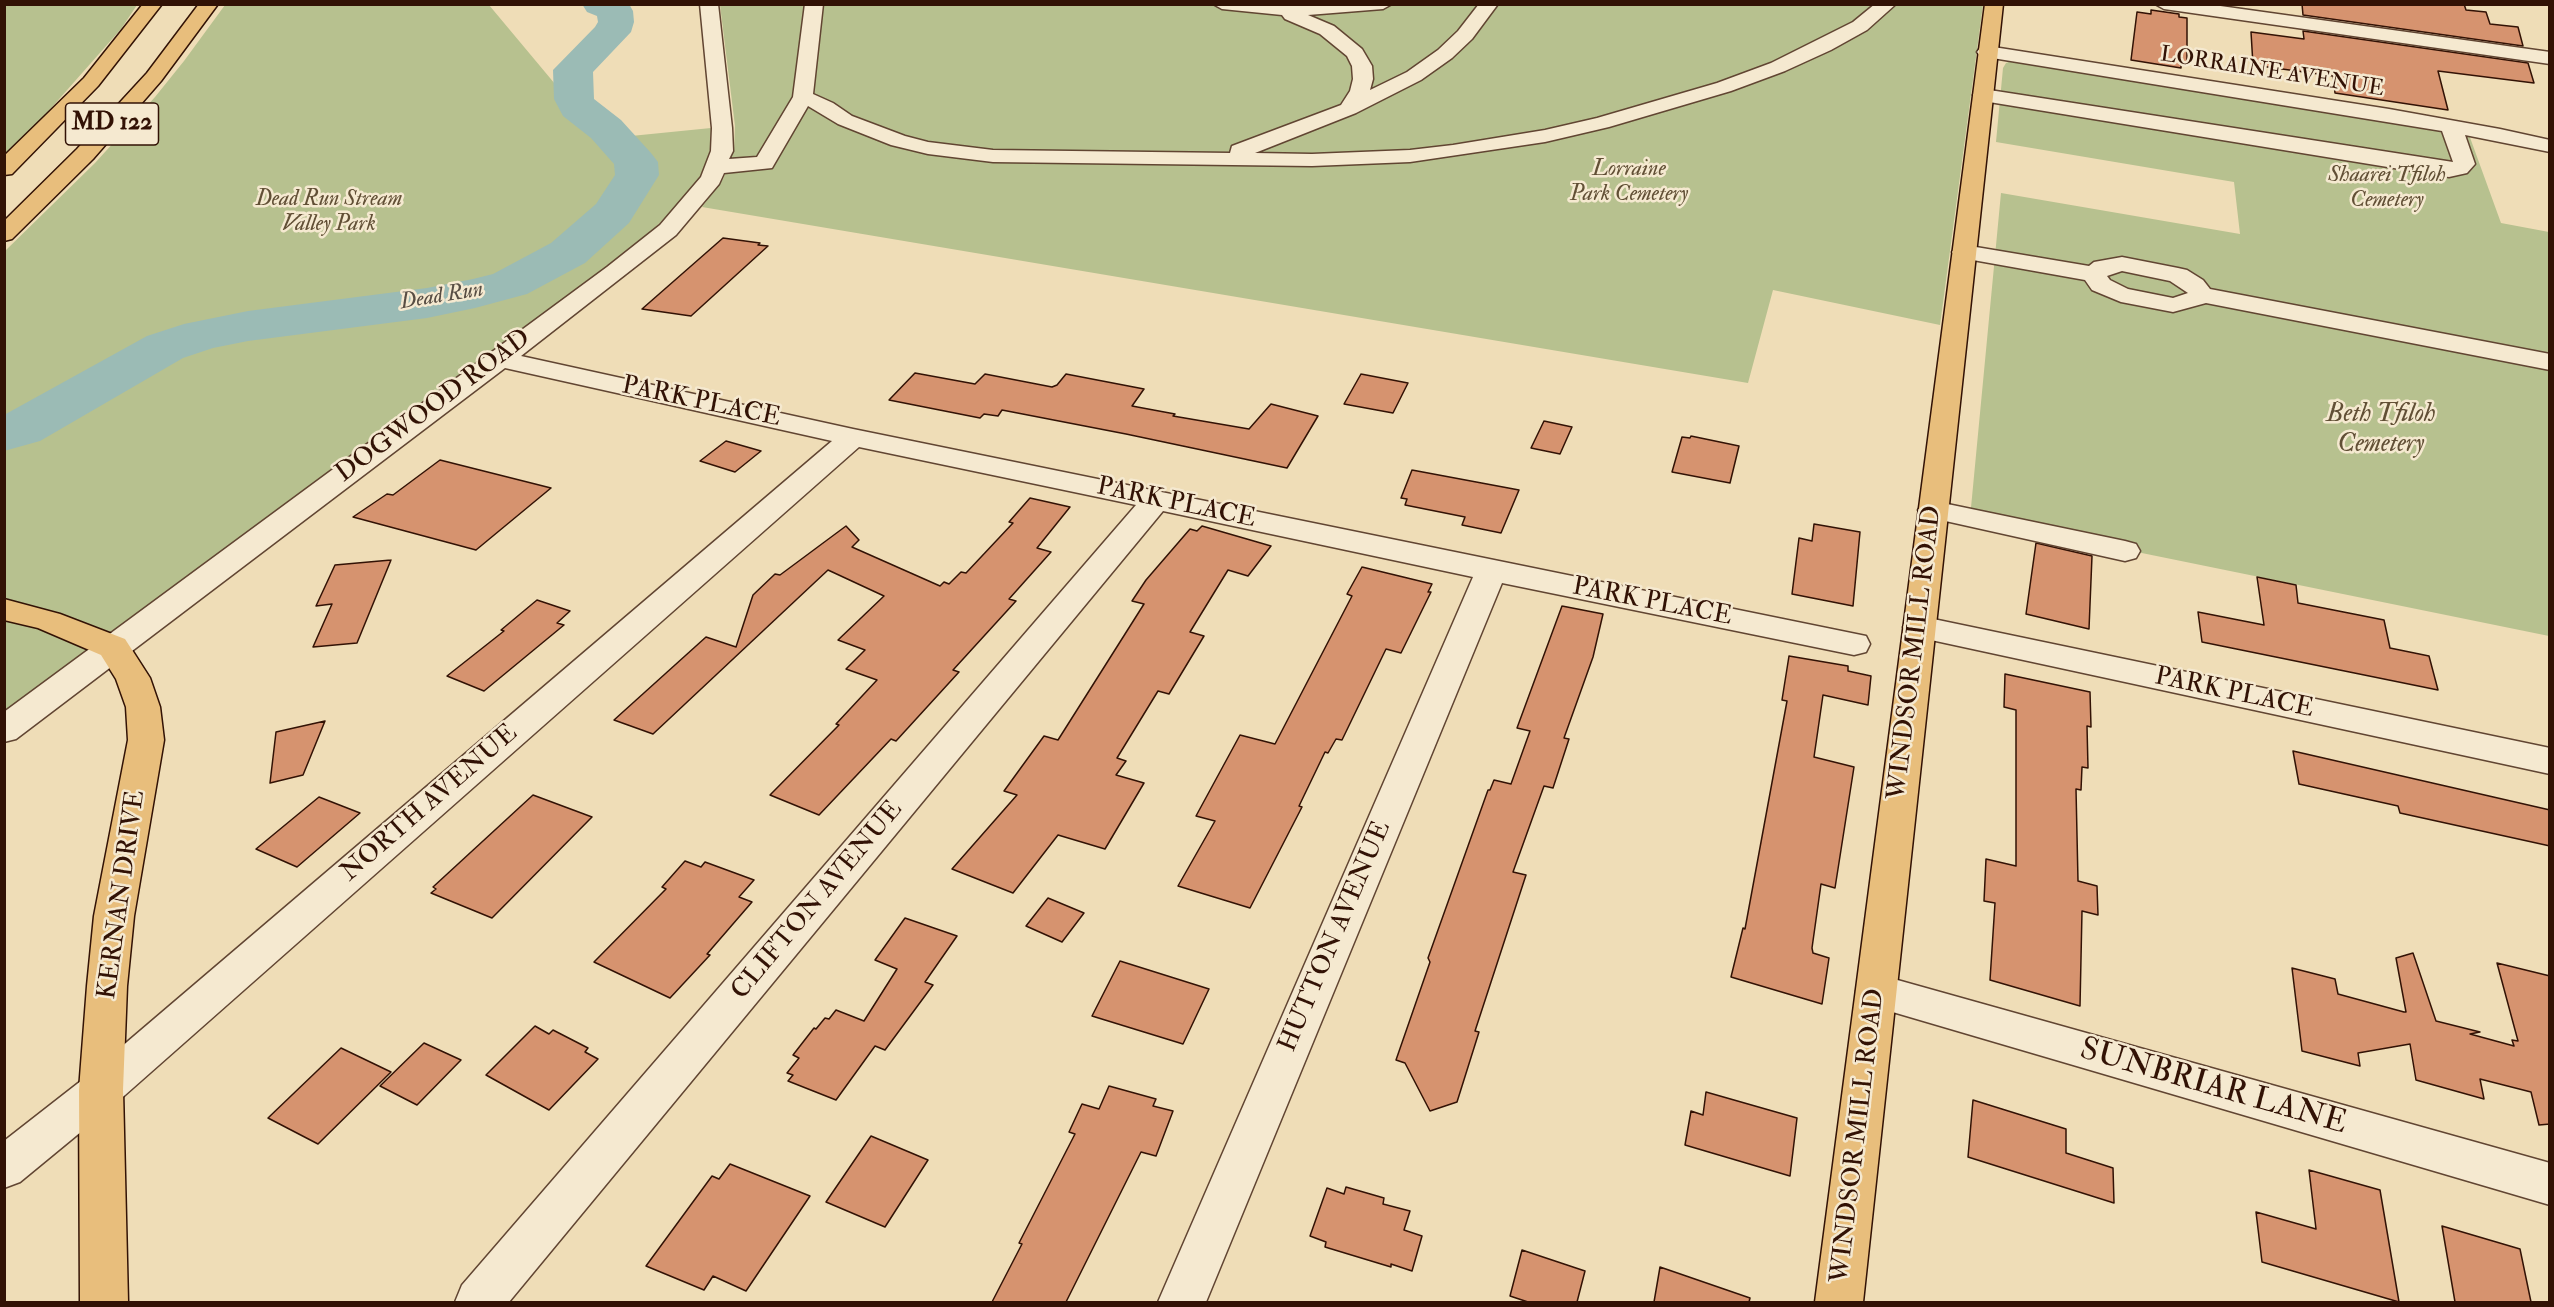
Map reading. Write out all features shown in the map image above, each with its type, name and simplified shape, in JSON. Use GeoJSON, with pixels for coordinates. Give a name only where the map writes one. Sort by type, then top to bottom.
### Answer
{"type":"FeatureCollection","features":[{"type":"Feature","properties":{"kind":"main road","name":"MD 122"},"geometry":{"type":"LineString","coordinates":[[4,169],[91,82],[153,4]]}},
{"type":"Feature","properties":{"kind":"main road","name":"MD 122"},"geometry":{"type":"LineString","coordinates":[[4,234],[85,154],[154,77],[208,4]]}},
{"type":"Feature","properties":{"kind":"main road","name":"WINDSOR MILL ROAD"},"geometry":{"type":"LineString","coordinates":[[1839,1302],[1994,4]]}},
{"type":"Feature","properties":{"kind":"main road"},"geometry":{"type":"LineString","coordinates":[[4,609],[49,621],[113,647]]}},
{"type":"Feature","properties":{"kind":"main road","name":"KERNAN DRIVE"},"geometry":{"type":"LineString","coordinates":[[104,1302],[101,1090],[107,986],[114,916],[146,740],[143,707],[133,678],[113,647]]}},
{"type":"Feature","properties":{"kind":"street","name":"DOGWOOD ROAD"},"geometry":{"type":"LineString","coordinates":[[4,730],[616,272],[668,230],[701,192],[717,167],[722,151],[722,128],[709,4]]}},
{"type":"Feature","properties":{"kind":"street"},"geometry":{"type":"LineString","coordinates":[[717,167],[764,163],[803,97],[813,4]]}},
{"type":"Feature","properties":{"kind":"street"},"geometry":{"type":"LineString","coordinates":[[1222,4],[1278,10],[1345,9],[1383,4]]}},
{"type":"Feature","properties":{"kind":"street"},"geometry":{"type":"LineString","coordinates":[[1220,159],[1349,110],[1414,76],[1445,54],[1466,35],[1489,4]]}},
{"type":"Feature","properties":{"kind":"street"},"geometry":{"type":"LineString","coordinates":[[803,97],[874,133],[928,148],[993,156],[1220,159],[1410,156],[1497,145],[1545,136],[1667,105],[1778,67],[1824,46],[1860,26],[1887,4]]}},
{"type":"Feature","properties":{"kind":"street"},"geometry":{"type":"LineString","coordinates":[[2164,4],[2550,58]]}},
{"type":"Feature","properties":{"kind":"street"},"geometry":{"type":"LineString","coordinates":[[1278,10],[1327,30],[1355,53],[1362,66],[1363,78],[1360,91],[1349,110]]}},
{"type":"Feature","properties":{"kind":"street","name":"LORRAINE AVENUE"},"geometry":{"type":"LineString","coordinates":[[1987,52],[2451,126],[2550,147]]}},
{"type":"Feature","properties":{"kind":"street"},"geometry":{"type":"LineString","coordinates":[[1983,96],[2449,170],[2459,168],[2464,164],[2451,126]]}},
{"type":"Feature","properties":{"kind":"street"},"geometry":{"type":"LineString","coordinates":[[1964,252],[2093,274],[2101,285],[2121,295],[2173,305],[2193,302],[2202,295],[2550,362]]}},
{"type":"Feature","properties":{"kind":"street","name":"PARK PLACE"},"geometry":{"type":"LineString","coordinates":[[499,359],[853,437],[1157,499],[1491,571],[1854,644]]}},
{"type":"Feature","properties":{"kind":"street","name":"NORTH AVENUE"},"geometry":{"type":"LineString","coordinates":[[4,1168],[101,1090],[853,437]]}},
{"type":"Feature","properties":{"kind":"street","name":"CLIFTON AVENUE"},"geometry":{"type":"LineString","coordinates":[[479,1302],[1157,499]]}},
{"type":"Feature","properties":{"kind":"street"},"geometry":{"type":"LineString","coordinates":[[1933,510],[2125,551]]}},
{"type":"Feature","properties":{"kind":"street","name":"HUTTON AVENUE"},"geometry":{"type":"LineString","coordinates":[[1182,1302],[1491,571]]}},
{"type":"Feature","properties":{"kind":"street","name":"PARK PLACE"},"geometry":{"type":"LineString","coordinates":[[1919,627],[2550,762]]}},
{"type":"Feature","properties":{"kind":"street","name":"SUNBRIAR LANE"},"geometry":{"type":"LineString","coordinates":[[1876,991],[2550,1184]]}},
{"type":"Feature","properties":{"kind":"green space"},"geometry":{"type":"Polygon","coordinates":[[[5,4],[137,5],[121,29],[45,115],[5,155],[5,4]]]}},
{"type":"Feature","properties":{"kind":"green space","name":"Dead Run Stream Valley Park"},"geometry":{"type":"Polygon","coordinates":[[[225,5],[489,5],[601,139],[711,128],[710,150],[702,176],[683,201],[645,237],[572,294],[213,557],[5,714],[5,251],[95,163],[155,97],[225,5]]]}},
{"type":"Feature","properties":{"kind":"green space","name":"Lorraine Park Cemetery"},"geometry":{"type":"Polygon","coordinates":[[[720,5],[1983,5],[1940,325],[1773,290],[1748,383],[702,207],[723,179],[734,150],[735,126],[720,5]]]}},
{"type":"Feature","properties":{"kind":"green space","name":"Beth Tfiloh Cemetery"},"geometry":{"type":"Polygon","coordinates":[[[2014,60],[2468,132],[2501,223],[2549,232],[2549,636],[1970,518],[2001,193],[2240,234],[2234,182],[1996,142],[2003,68],[2006,63],[2014,60]]]}},
{"type":"Feature","properties":{"kind":"building"},"geometry":{"type":"Polygon","coordinates":[[[2302,4],[2464,4],[2466,10],[2486,12],[2490,24],[2518,27],[2523,46],[2303,15],[2302,4]]]}},
{"type":"Feature","properties":{"kind":"building"},"geometry":{"type":"Polygon","coordinates":[[[2151,10],[2179,14],[2179,17],[2187,18],[2187,65],[2181,64],[2181,68],[2131,60],[2137,12],[2151,14],[2151,10]]]}},
{"type":"Feature","properties":{"kind":"building"},"geometry":{"type":"Polygon","coordinates":[[[2303,31],[2528,63],[2534,83],[2438,71],[2448,110],[2335,93],[2333,76],[2253,65],[2251,32],[2304,39],[2303,31]]]}},
{"type":"Feature","properties":{"kind":"building"},"geometry":{"type":"Polygon","coordinates":[[[723,238],[768,246],[691,316],[642,309],[723,238]]]}},
{"type":"Feature","properties":{"kind":"building"},"geometry":{"type":"Polygon","coordinates":[[[915,373],[975,384],[985,374],[1052,387],[1057,385],[1066,374],[1144,389],[1132,406],[1175,414],[1173,416],[1249,429],[1271,404],[1318,416],[1287,468],[1002,410],[998,416],[984,414],[980,418],[889,400],[915,373]]]}},
{"type":"Feature","properties":{"kind":"building"},"geometry":{"type":"Polygon","coordinates":[[[1361,374],[1408,383],[1393,413],[1344,404],[1361,374]]]}},
{"type":"Feature","properties":{"kind":"building"},"geometry":{"type":"Polygon","coordinates":[[[1544,421],[1572,427],[1560,454],[1531,448],[1544,421]]]}},
{"type":"Feature","properties":{"kind":"building"},"geometry":{"type":"Polygon","coordinates":[[[1691,436],[1739,446],[1730,483],[1672,472],[1682,437],[1690,438],[1691,436]]]}},
{"type":"Feature","properties":{"kind":"building"},"geometry":{"type":"Polygon","coordinates":[[[726,441],[761,451],[735,472],[700,461],[726,441]]]}},
{"type":"Feature","properties":{"kind":"building"},"geometry":{"type":"Polygon","coordinates":[[[440,460],[551,488],[476,550],[353,517],[387,494],[393,495],[440,460]]]}},
{"type":"Feature","properties":{"kind":"building"},"geometry":{"type":"Polygon","coordinates":[[[1412,470],[1519,490],[1501,533],[1462,525],[1465,517],[1405,505],[1407,499],[1401,498],[1412,470]]]}},
{"type":"Feature","properties":{"kind":"building"},"geometry":{"type":"Polygon","coordinates":[[[1030,498],[1070,507],[1037,548],[1051,552],[1009,599],[1016,601],[953,670],[959,672],[896,741],[891,739],[819,815],[770,795],[839,725],[836,724],[877,680],[846,669],[865,650],[838,640],[884,596],[828,570],[653,734],[614,720],[706,637],[736,647],[753,595],[775,574],[780,575],[846,526],[859,540],[852,547],[940,586],[944,582],[949,584],[961,572],[966,573],[1013,523],[1009,522],[1030,498]]]}},
{"type":"Feature","properties":{"kind":"building"},"geometry":{"type":"Polygon","coordinates":[[[1814,524],[1860,532],[1853,606],[1792,594],[1799,538],[1812,541],[1814,524]]]}},
{"type":"Feature","properties":{"kind":"building"},"geometry":{"type":"Polygon","coordinates":[[[1202,526],[1271,546],[1248,576],[1228,570],[1190,632],[1204,636],[1169,694],[1158,691],[1117,758],[1126,761],[1116,775],[1144,783],[1105,849],[1058,835],[1013,893],[952,869],[1017,795],[1004,791],[1044,736],[1058,740],[1144,604],[1132,601],[1146,580],[1190,529],[1197,531],[1202,526]]]}},
{"type":"Feature","properties":{"kind":"building"},"geometry":{"type":"Polygon","coordinates":[[[2036,543],[2092,556],[2089,629],[2026,614],[2036,543]]]}},
{"type":"Feature","properties":{"kind":"building"},"geometry":{"type":"Polygon","coordinates":[[[391,560],[357,643],[313,647],[332,604],[316,606],[335,565],[391,560]]]}},
{"type":"Feature","properties":{"kind":"building"},"geometry":{"type":"Polygon","coordinates":[[[1362,567],[1432,584],[1428,592],[1431,592],[1401,653],[1386,649],[1342,740],[1336,739],[1328,753],[1325,752],[1299,806],[1302,807],[1250,908],[1178,886],[1215,821],[1196,816],[1240,735],[1275,744],[1352,596],[1347,594],[1362,567]]]}},
{"type":"Feature","properties":{"kind":"building"},"geometry":{"type":"Polygon","coordinates":[[[2257,577],[2296,585],[2298,603],[2384,620],[2390,648],[2429,656],[2438,690],[2202,642],[2198,612],[2264,625],[2257,577]]]}},
{"type":"Feature","properties":{"kind":"building"},"geometry":{"type":"Polygon","coordinates":[[[537,600],[570,611],[557,623],[564,625],[484,691],[447,676],[504,631],[501,630],[537,600]]]}},
{"type":"Feature","properties":{"kind":"building"},"geometry":{"type":"Polygon","coordinates":[[[1562,606],[1603,614],[1593,657],[1564,738],[1569,739],[1553,788],[1544,786],[1513,872],[1526,875],[1475,1031],[1479,1032],[1457,1102],[1430,1111],[1405,1063],[1396,1060],[1430,962],[1428,958],[1488,790],[1494,780],[1511,784],[1530,731],[1517,728],[1562,606]]]}},
{"type":"Feature","properties":{"kind":"building"},"geometry":{"type":"Polygon","coordinates":[[[1789,656],[1848,666],[1848,671],[1871,676],[1868,705],[1823,695],[1814,757],[1854,767],[1835,888],[1821,884],[1812,948],[1813,953],[1829,958],[1822,1004],[1731,977],[1743,928],[1745,929],[1787,701],[1782,700],[1789,656]]]}},
{"type":"Feature","properties":{"kind":"building"},"geometry":{"type":"Polygon","coordinates":[[[2005,674],[2090,692],[2091,727],[2087,726],[2088,768],[2082,767],[2081,790],[2076,789],[2078,881],[2097,886],[2098,915],[2082,911],[2080,1006],[1990,980],[1995,903],[1984,901],[1986,859],[2016,866],[2016,710],[2004,707],[2005,674]]]}},
{"type":"Feature","properties":{"kind":"building"},"geometry":{"type":"Polygon","coordinates":[[[325,721],[303,775],[270,783],[276,732],[325,721]]]}},
{"type":"Feature","properties":{"kind":"building"},"geometry":{"type":"Polygon","coordinates":[[[2293,751],[2550,810],[2550,846],[2400,813],[2398,806],[2299,784],[2293,751]]]}},
{"type":"Feature","properties":{"kind":"building"},"geometry":{"type":"Polygon","coordinates":[[[533,795],[592,817],[492,918],[431,893],[436,889],[433,887],[533,795]]]}},
{"type":"Feature","properties":{"kind":"building"},"geometry":{"type":"Polygon","coordinates":[[[319,797],[360,813],[297,867],[256,849],[319,797]]]}},
{"type":"Feature","properties":{"kind":"building"},"geometry":{"type":"Polygon","coordinates":[[[685,861],[701,867],[705,862],[754,880],[739,897],[752,902],[707,954],[710,955],[670,998],[594,962],[666,889],[662,887],[685,861]]]}},
{"type":"Feature","properties":{"kind":"building"},"geometry":{"type":"Polygon","coordinates":[[[1048,898],[1084,913],[1062,942],[1026,926],[1048,898]]]}},
{"type":"Feature","properties":{"kind":"building"},"geometry":{"type":"Polygon","coordinates":[[[905,918],[957,936],[925,982],[933,985],[885,1050],[875,1046],[836,1100],[788,1081],[793,1075],[787,1073],[799,1058],[793,1055],[825,1018],[829,1019],[836,1010],[864,1021],[897,969],[875,960],[905,918]]]}},
{"type":"Feature","properties":{"kind":"building"},"geometry":{"type":"Polygon","coordinates":[[[2413,953],[2436,1021],[2480,1032],[2470,1034],[2514,1046],[2512,1040],[2518,1041],[2497,963],[2550,976],[2550,1124],[2539,1125],[2531,1092],[2480,1079],[2484,1099],[2416,1080],[2410,1044],[2358,1053],[2360,1066],[2302,1051],[2292,968],[2335,979],[2338,994],[2406,1012],[2396,958],[2413,953]]]}},
{"type":"Feature","properties":{"kind":"building"},"geometry":{"type":"Polygon","coordinates":[[[1120,961],[1209,989],[1183,1044],[1092,1016],[1120,961]]]}},
{"type":"Feature","properties":{"kind":"building"},"geometry":{"type":"Polygon","coordinates":[[[535,1026],[549,1034],[553,1030],[588,1048],[585,1052],[598,1059],[549,1110],[486,1075],[535,1026]]]}},
{"type":"Feature","properties":{"kind":"building"},"geometry":{"type":"Polygon","coordinates":[[[424,1043],[461,1060],[417,1105],[380,1086],[424,1043]]]}},
{"type":"Feature","properties":{"kind":"building"},"geometry":{"type":"Polygon","coordinates":[[[341,1048],[391,1072],[318,1144],[268,1118],[341,1048]]]}},
{"type":"Feature","properties":{"kind":"building"},"geometry":{"type":"Polygon","coordinates":[[[1109,1086],[1156,1099],[1153,1106],[1173,1111],[1156,1156],[1141,1152],[1066,1302],[992,1302],[1022,1244],[1019,1243],[1075,1134],[1069,1132],[1082,1104],[1099,1109],[1109,1086]]]}},
{"type":"Feature","properties":{"kind":"building"},"geometry":{"type":"Polygon","coordinates":[[[1706,1092],[1797,1118],[1790,1176],[1685,1145],[1691,1111],[1703,1115],[1706,1092]]]}},
{"type":"Feature","properties":{"kind":"building"},"geometry":{"type":"Polygon","coordinates":[[[1973,1100],[2066,1129],[2066,1153],[2113,1168],[2114,1203],[1968,1157],[1973,1100]]]}},
{"type":"Feature","properties":{"kind":"building"},"geometry":{"type":"Polygon","coordinates":[[[871,1136],[928,1160],[885,1227],[826,1202],[871,1136]]]}},
{"type":"Feature","properties":{"kind":"building"},"geometry":{"type":"Polygon","coordinates":[[[730,1164],[810,1196],[746,1291],[713,1276],[704,1290],[646,1266],[712,1176],[719,1179],[730,1164]]]}},
{"type":"Feature","properties":{"kind":"building"},"geometry":{"type":"Polygon","coordinates":[[[2309,1170],[2380,1190],[2399,1302],[2262,1262],[2256,1212],[2316,1229],[2309,1170]]]}},
{"type":"Feature","properties":{"kind":"building"},"geometry":{"type":"Polygon","coordinates":[[[1346,1187],[1384,1198],[1383,1204],[1410,1211],[1404,1230],[1422,1236],[1412,1271],[1325,1247],[1326,1242],[1310,1236],[1327,1188],[1344,1194],[1346,1187]]]}},
{"type":"Feature","properties":{"kind":"building"},"geometry":{"type":"Polygon","coordinates":[[[2442,1226],[2520,1249],[2531,1302],[2455,1302],[2442,1226]]]}},
{"type":"Feature","properties":{"kind":"building"},"geometry":{"type":"Polygon","coordinates":[[[1522,1250],[1585,1271],[1577,1302],[1528,1302],[1510,1296],[1522,1250]]]}},
{"type":"Feature","properties":{"kind":"building"},"geometry":{"type":"Polygon","coordinates":[[[1660,1267],[1750,1298],[1749,1302],[1654,1302],[1660,1267]]]}},
{"type":"Feature","properties":{"kind":"waterway","name":"Dead Run"},"geometry":{"type":"LineString","coordinates":[[4,434],[20,429],[60,408],[165,347],[202,335],[248,326],[427,303],[475,293],[510,284],[568,253],[613,213],[637,175],[636,162],[606,129],[577,107],[574,99],[573,70],[612,32],[616,22],[615,11],[600,4]]}},
{"type":"Feature","properties":{"kind":"park label","name":"Shaarei Tfiloh Cemetery"},"geometry":{"type":"Point","coordinates":[2387,188]}}]}
